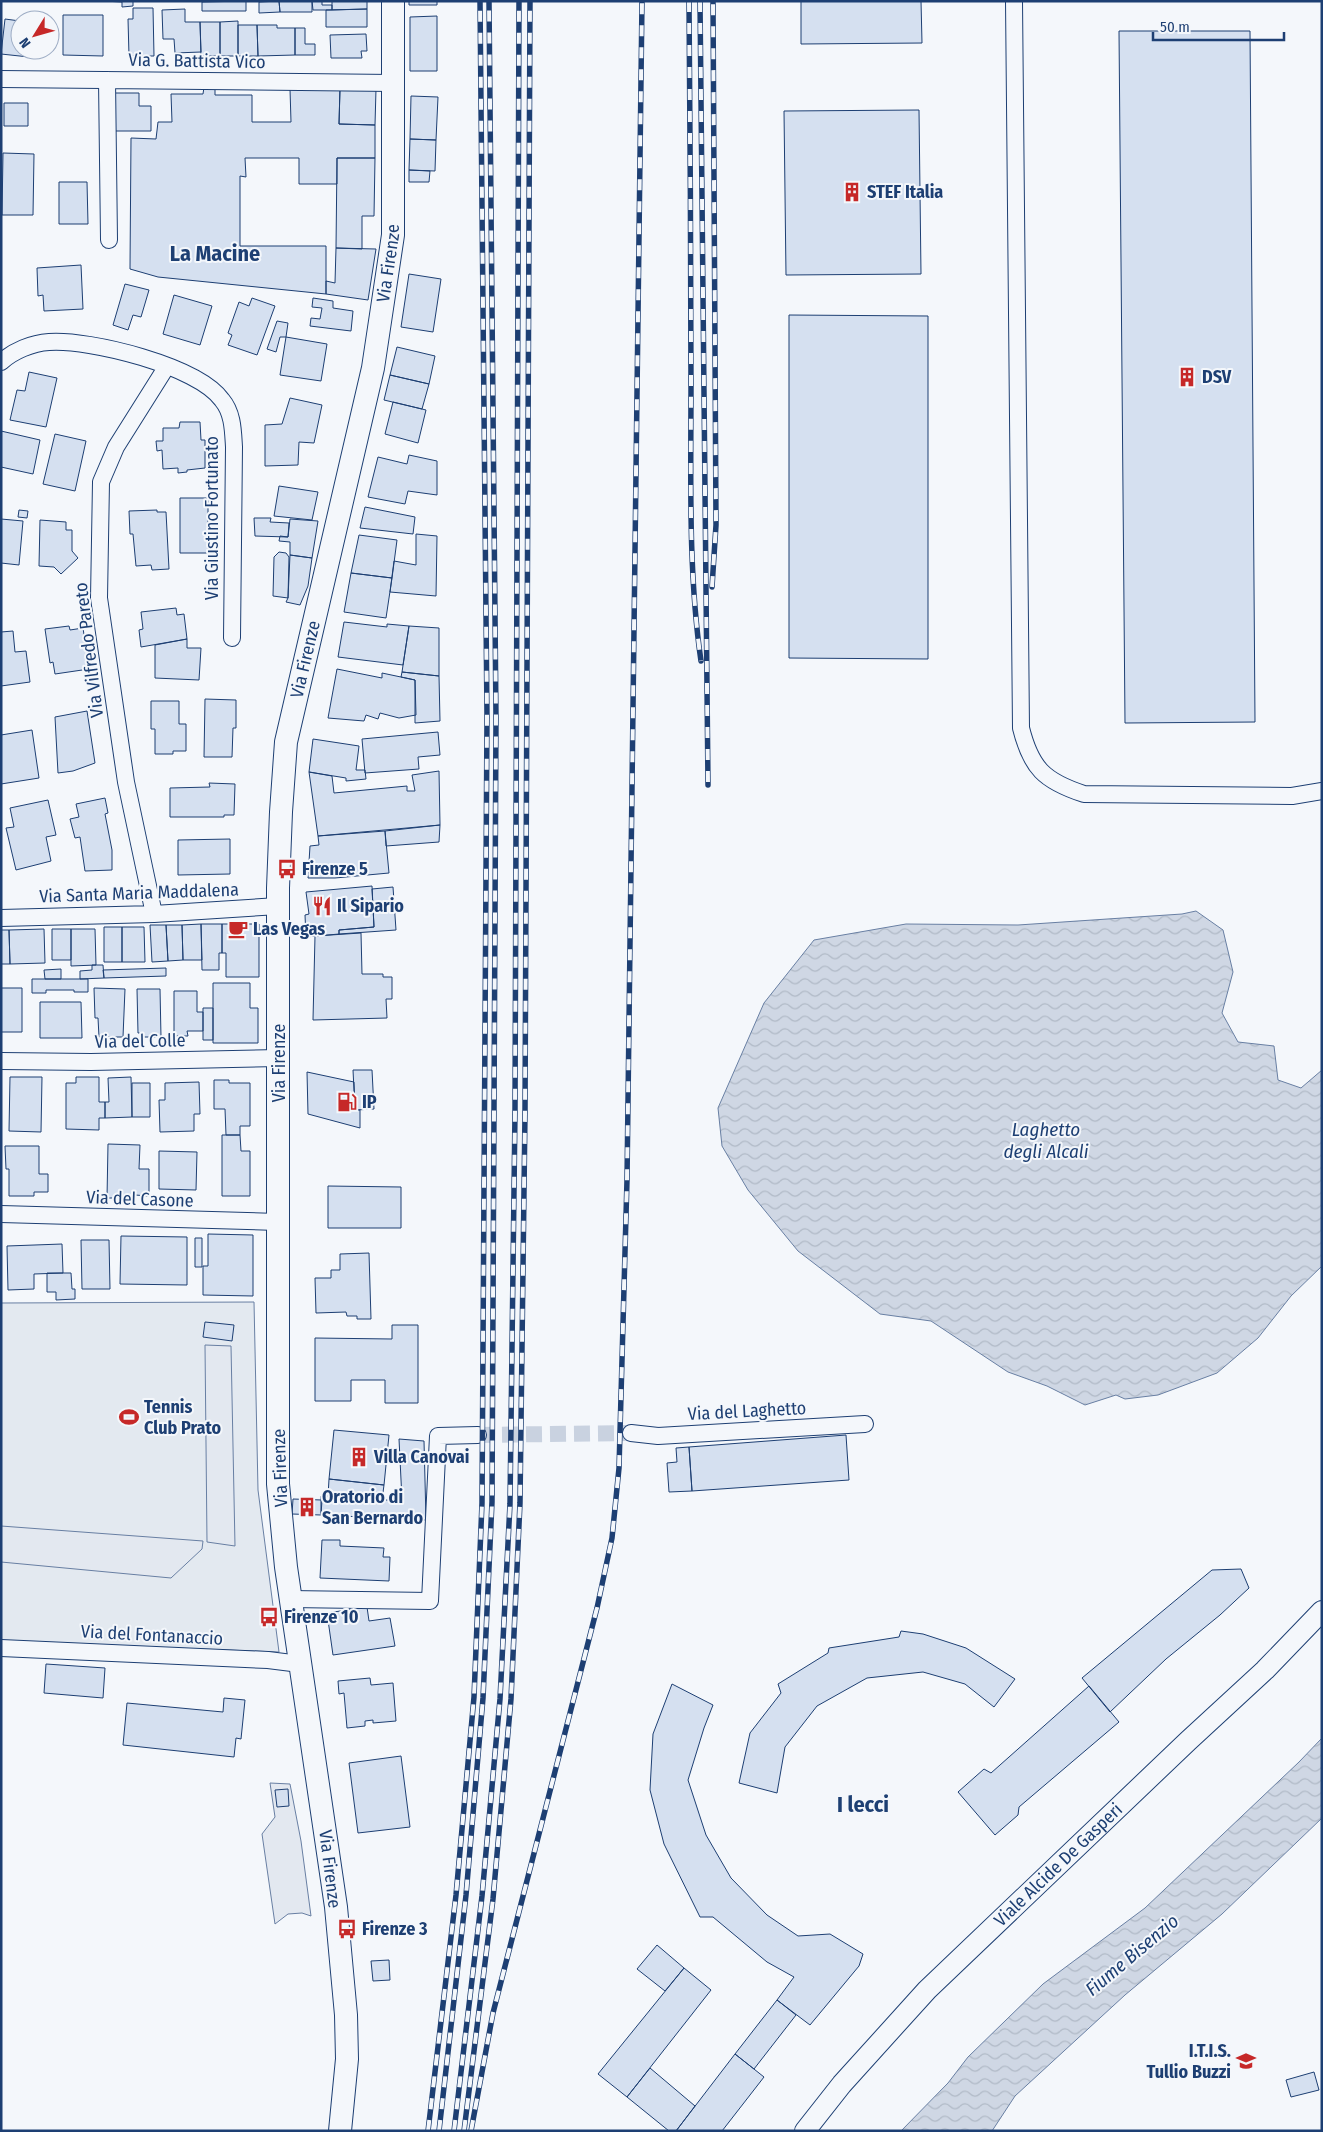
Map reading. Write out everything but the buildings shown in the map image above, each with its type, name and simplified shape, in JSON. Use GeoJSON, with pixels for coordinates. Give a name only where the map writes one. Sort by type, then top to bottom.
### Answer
{"type":"FeatureCollection","features":[{"type":"Feature","properties":{"kind":"main road","name":"Via Firenze"},"geometry":{"type":"LineString","coordinates":[[340,2131],[346,2059],[346,2015],[336,1907],[290,1599],[278,1484],[278,906],[281,812],[286,742],[373,368],[393,234],[393,1]]}},
{"type":"Feature","properties":{"kind":"street"},"geometry":{"type":"LineString","coordinates":[[1014,1],[1021,728],[1027,751],[1040,772],[1063,787],[1084,794],[1292,796],[1322,791]]}},
{"type":"Feature","properties":{"kind":"street","name":"Via G. Battista Vico"},"geometry":{"type":"LineString","coordinates":[[1,79],[392,82]]}},
{"type":"Feature","properties":{"kind":"street"},"geometry":{"type":"LineString","coordinates":[[106,80],[109,240]]}},
{"type":"Feature","properties":{"kind":"street","name":"Via Giustino Fortunato"},"geometry":{"type":"LineString","coordinates":[[1,362],[11,353],[48,342],[92,344],[134,354],[167,366],[205,384],[222,400],[232,421],[234,447],[232,638]]}},
{"type":"Feature","properties":{"kind":"street","name":"Via Vilfredo Pareto"},"geometry":{"type":"LineString","coordinates":[[154,914],[126,782],[99,598],[101,482],[116,447],[167,366]]}},
{"type":"Feature","properties":{"kind":"street","name":"Via Santa Maria Maddalena"},"geometry":{"type":"LineString","coordinates":[[1,918],[154,914],[278,906]]}},
{"type":"Feature","properties":{"kind":"street","name":"Via del Colle"},"geometry":{"type":"LineString","coordinates":[[1,1061],[91,1062],[279,1058]]}},
{"type":"Feature","properties":{"kind":"street","name":"Via del Casone"},"geometry":{"type":"LineString","coordinates":[[1,1214],[278,1222]]}},
{"type":"Feature","properties":{"kind":"street","name":"Via del Laghetto"},"geometry":{"type":"LineString","coordinates":[[631,1432],[658,1436],[866,1424]]}},
{"type":"Feature","properties":{"kind":"street"},"geometry":{"type":"LineString","coordinates":[[290,1599],[430,1601],[438,1436],[478,1435]]}},
{"type":"Feature","properties":{"kind":"street","name":"Viale Alcide De Gasperi"},"geometry":{"type":"LineString","coordinates":[[805,2131],[842,2084],[927,1990],[1265,1670],[1322,1612]]}},
{"type":"Feature","properties":{"kind":"street","name":"Via del Fontanaccio"},"geometry":{"type":"LineString","coordinates":[[1,1648],[268,1660],[300,1664]]}},
{"type":"Feature","properties":{"kind":"shaded area","name":"Tennis Club Prato"},"geometry":{"type":"Polygon","coordinates":[[[254,1302],[258,1490],[279,1652],[40,1643],[1,1645],[1,1303],[254,1302]]]}},
{"type":"Feature","properties":{"kind":"shaded area"},"geometry":{"type":"Polygon","coordinates":[[[205,1345],[231,1346],[235,1546],[207,1542],[205,1345]]]}},
{"type":"Feature","properties":{"kind":"shaded area"},"geometry":{"type":"Polygon","coordinates":[[[1,1526],[203,1541],[202,1549],[171,1578],[1,1562],[1,1526]]]}},
{"type":"Feature","properties":{"kind":"shaded area"},"geometry":{"type":"Polygon","coordinates":[[[270,1783],[290,1784],[301,1841],[311,1916],[302,1913],[288,1914],[275,1924],[262,1834],[275,1817],[270,1783]]]}},
{"type":"Feature","properties":{"kind":"water","name":"Laghetto degli Alcali"},"geometry":{"type":"Polygon","coordinates":[[[1196,911],[1223,930],[1233,972],[1222,1013],[1238,1042],[1274,1046],[1278,1080],[1301,1088],[1322,1070],[1322,1266],[1291,1296],[1258,1338],[1217,1373],[1158,1395],[1125,1399],[1116,1395],[1085,1405],[1047,1386],[1008,1372],[931,1321],[880,1314],[798,1251],[748,1190],[722,1146],[718,1108],[764,1003],[814,940],[906,924],[1018,925],[1182,914],[1196,911]]]}},
{"type":"Feature","properties":{"kind":"water","name":"Fiume Bisenzio"},"geometry":{"type":"Polygon","coordinates":[[[1322,1738],[1322,1818],[1222,1914],[1125,1995],[1015,2096],[992,2131],[901,2131],[948,2083],[968,2057],[1043,1984],[1145,1908],[1322,1738]]]}},
{"type":"Feature","properties":{"kind":"tunnel"},"geometry":{"type":"LineString","coordinates":[[478,1435],[631,1433]]}},
{"type":"Feature","properties":{"kind":"railway"},"geometry":{"type":"LineString","coordinates":[[428,2131],[456,1895],[474,1697],[482,1503],[487,717],[480,1]]}},
{"type":"Feature","properties":{"kind":"railway"},"geometry":{"type":"LineString","coordinates":[[439,2131],[466,1895],[483,1698],[492,1502],[496,718],[489,1]]}},
{"type":"Feature","properties":{"kind":"railway"},"geometry":{"type":"LineString","coordinates":[[454,2131],[482,1896],[500,1699],[510,1504],[515,1112],[519,1]]}},
{"type":"Feature","properties":{"kind":"railway"},"geometry":{"type":"LineString","coordinates":[[464,2131],[493,1899],[511,1699],[520,1503],[525,1113],[530,1]]}},
{"type":"Feature","properties":{"kind":"railway"},"geometry":{"type":"LineString","coordinates":[[471,2131],[493,2013],[597,1608],[612,1538],[619,1468],[627,1180],[642,1]]}},
{"type":"Feature","properties":{"kind":"railway"},"geometry":{"type":"LineString","coordinates":[[689,1],[691,524],[694,593],[701,661]]}},
{"type":"Feature","properties":{"kind":"railway"},"geometry":{"type":"LineString","coordinates":[[700,1],[708,785]]}},
{"type":"Feature","properties":{"kind":"railway"},"geometry":{"type":"LineString","coordinates":[[712,587],[716,525],[713,1]]}},
{"type":"Feature","properties":{"kind":"place","name":"STEF Italia"},"geometry":{"type":"Point","coordinates":[852,192]}},
{"type":"Feature","properties":{"kind":"place","name":"DSV"},"geometry":{"type":"Point","coordinates":[1187,377]}},
{"type":"Feature","properties":{"kind":"place","name":"Firenze 5"},"geometry":{"type":"Point","coordinates":[287,869]}},
{"type":"Feature","properties":{"kind":"place","name":"Il Sipario"},"geometry":{"type":"Point","coordinates":[322,906]}},
{"type":"Feature","properties":{"kind":"place","name":"Las Vegas"},"geometry":{"type":"Point","coordinates":[238,929]}},
{"type":"Feature","properties":{"kind":"place","name":"IP"},"geometry":{"type":"Point","coordinates":[347,1102]}},
{"type":"Feature","properties":{"kind":"place","name":"Tennis Club Prato"},"geometry":{"type":"Point","coordinates":[129,1417]}},
{"type":"Feature","properties":{"kind":"place","name":"Villa Canovai"},"geometry":{"type":"Point","coordinates":[359,1457]}},
{"type":"Feature","properties":{"kind":"place","name":"Oratorio di San Bernardo"},"geometry":{"type":"Point","coordinates":[307,1507]}},
{"type":"Feature","properties":{"kind":"place","name":"Firenze 10"},"geometry":{"type":"Point","coordinates":[269,1617]}},
{"type":"Feature","properties":{"kind":"place","name":"Firenze 3"},"geometry":{"type":"Point","coordinates":[347,1929]}},
{"type":"Feature","properties":{"kind":"place","name":"I.T.I.S. Tullio Buzzi"},"geometry":{"type":"Point","coordinates":[1246,2061]}},
{"type":"Feature","properties":{"kind":"district","name":"La Macine"},"geometry":{"type":"Point","coordinates":[215,253]}},
{"type":"Feature","properties":{"kind":"district","name":"I lecci"},"geometry":{"type":"Point","coordinates":[863,1804]}}]}
